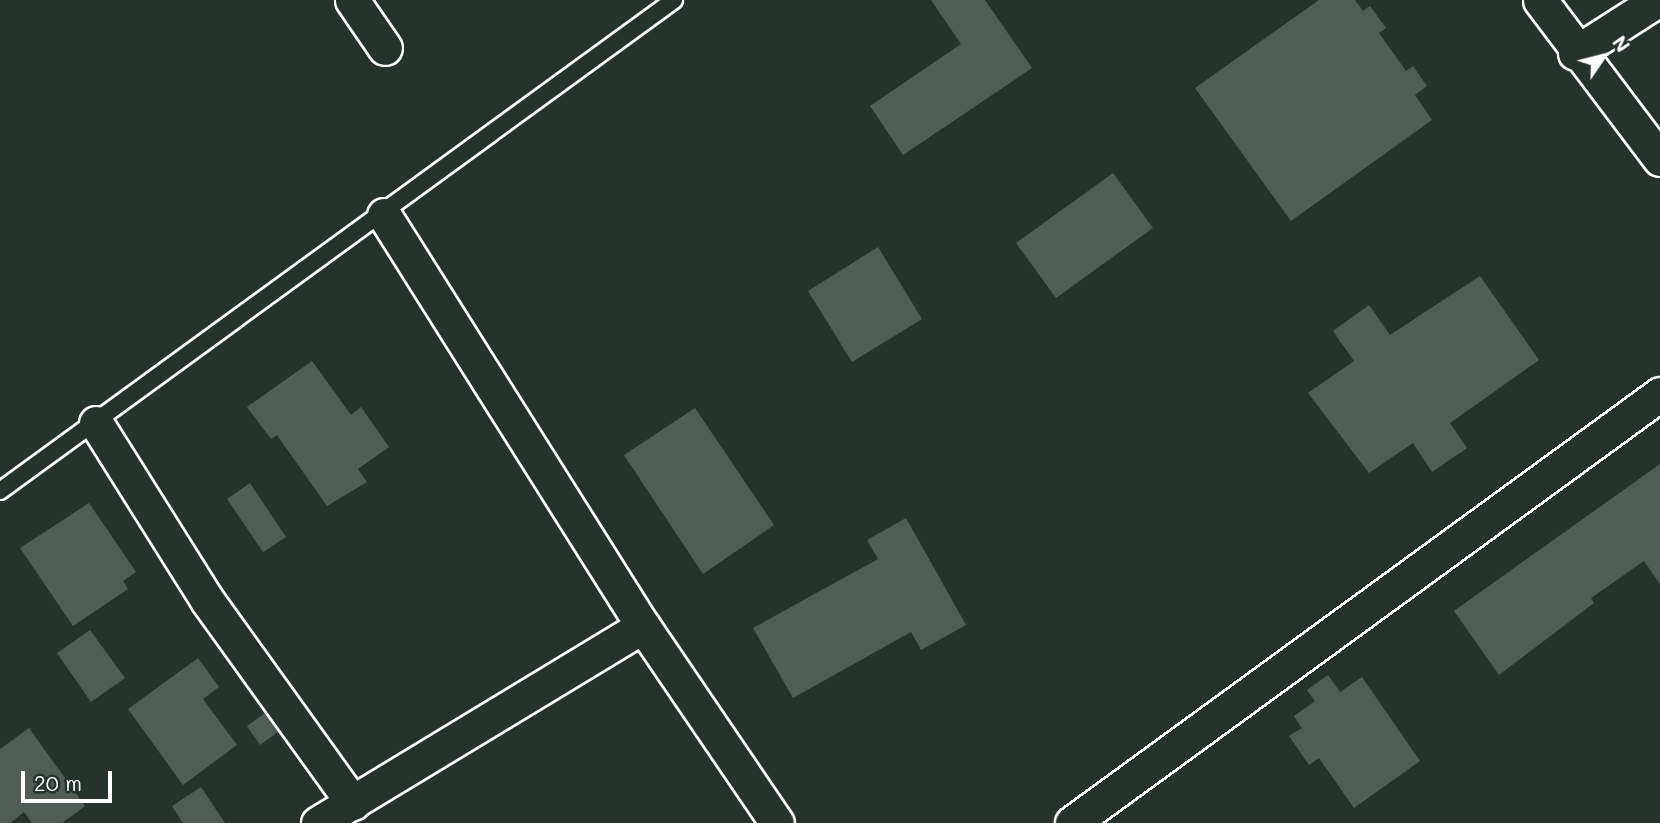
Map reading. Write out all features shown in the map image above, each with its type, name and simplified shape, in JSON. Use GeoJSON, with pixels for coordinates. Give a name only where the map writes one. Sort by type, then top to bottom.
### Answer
{"type":"FeatureCollection","features":[{"type":"Feature","properties":{"kind":"street"},"geometry":{"type":"LineString","coordinates":[[352,0],[385,48]]}},
{"type":"Feature","properties":{"kind":"street"},"geometry":{"type":"LineString","coordinates":[[1540,0],[1576,53],[1660,159]]}},
{"type":"Feature","properties":{"kind":"street"},"geometry":{"type":"LineString","coordinates":[[1576,53],[1658,0]]}},
{"type":"Feature","properties":{"kind":"street"},"geometry":{"type":"LineString","coordinates":[[384,215],[643,626],[777,823]]}},
{"type":"Feature","properties":{"kind":"street"},"geometry":{"type":"LineString","coordinates":[[1072,823],[1660,394]]}},
{"type":"Feature","properties":{"kind":"street"},"geometry":{"type":"LineString","coordinates":[[96,424],[207,600],[353,803]]}},
{"type":"Feature","properties":{"kind":"street"},"geometry":{"type":"LineString","coordinates":[[318,823],[643,626]]}},
{"type":"Feature","properties":{"kind":"lane"},"geometry":{"type":"LineString","coordinates":[[0,491],[384,215],[674,0]]}},
{"type":"Feature","properties":{"kind":"building"},"geometry":{"type":"Polygon","coordinates":[[[931,0],[985,0],[1032,68],[903,155],[870,106],[961,44],[931,0]]]}},
{"type":"Feature","properties":{"kind":"building"},"geometry":{"type":"Polygon","coordinates":[[[1319,0],[1355,0],[1363,11],[1370,6],[1386,28],[1379,33],[1406,71],[1413,66],[1427,86],[1415,95],[1432,120],[1291,221],[1195,88],[1319,0]]]}},
{"type":"Feature","properties":{"kind":"building"},"geometry":{"type":"Polygon","coordinates":[[[1113,173],[1153,228],[1056,298],[1016,243],[1113,173]]]}},
{"type":"Feature","properties":{"kind":"building"},"geometry":{"type":"Polygon","coordinates":[[[878,247],[922,319],[852,362],[808,291],[878,247]]]}},
{"type":"Feature","properties":{"kind":"building"},"geometry":{"type":"Polygon","coordinates":[[[1480,276],[1539,360],[1450,423],[1467,448],[1432,472],[1413,443],[1369,473],[1308,393],[1354,361],[1333,331],[1369,305],[1390,335],[1480,276]]]}},
{"type":"Feature","properties":{"kind":"building"},"geometry":{"type":"Polygon","coordinates":[[[312,361],[351,415],[361,407],[389,447],[358,469],[367,482],[327,506],[277,435],[271,439],[247,407],[312,361]]]}},
{"type":"Feature","properties":{"kind":"building"},"geometry":{"type":"Polygon","coordinates":[[[695,408],[774,525],[703,574],[624,455],[695,408]]]}},
{"type":"Feature","properties":{"kind":"building"},"geometry":{"type":"Polygon","coordinates":[[[1660,464],[1660,584],[1644,561],[1591,598],[1594,603],[1499,675],[1454,611],[1660,464]]]}},
{"type":"Feature","properties":{"kind":"building"},"geometry":{"type":"Polygon","coordinates":[[[250,483],[286,537],[263,552],[227,499],[250,483]]]}},
{"type":"Feature","properties":{"kind":"building"},"geometry":{"type":"Polygon","coordinates":[[[89,503],[136,572],[123,581],[128,589],[73,626],[20,548],[89,503]]]}},
{"type":"Feature","properties":{"kind":"building"},"geometry":{"type":"Polygon","coordinates":[[[906,518],[966,625],[921,650],[911,632],[793,698],[753,628],[878,559],[867,540],[906,518]]]}},
{"type":"Feature","properties":{"kind":"building"},"geometry":{"type":"Polygon","coordinates":[[[90,630],[125,678],[91,702],[57,653],[90,630]]]}},
{"type":"Feature","properties":{"kind":"building"},"geometry":{"type":"Polygon","coordinates":[[[198,658],[219,687],[203,699],[237,745],[183,785],[128,709],[198,658]]]}},
{"type":"Feature","properties":{"kind":"building"},"geometry":{"type":"Polygon","coordinates":[[[1328,675],[1340,692],[1362,677],[1420,761],[1354,808],[1319,758],[1309,765],[1289,736],[1302,728],[1294,716],[1315,701],[1307,690],[1328,675]]]}},
{"type":"Feature","properties":{"kind":"building"},"geometry":{"type":"Polygon","coordinates":[[[265,713],[278,732],[260,745],[247,726],[265,713]]]}},
{"type":"Feature","properties":{"kind":"building"},"geometry":{"type":"Polygon","coordinates":[[[29,728],[85,806],[62,823],[32,823],[24,812],[10,823],[0,823],[0,749],[29,728]]]}},
{"type":"Feature","properties":{"kind":"building"},"geometry":{"type":"Polygon","coordinates":[[[201,787],[225,823],[183,823],[172,806],[201,787]]]}}]}
